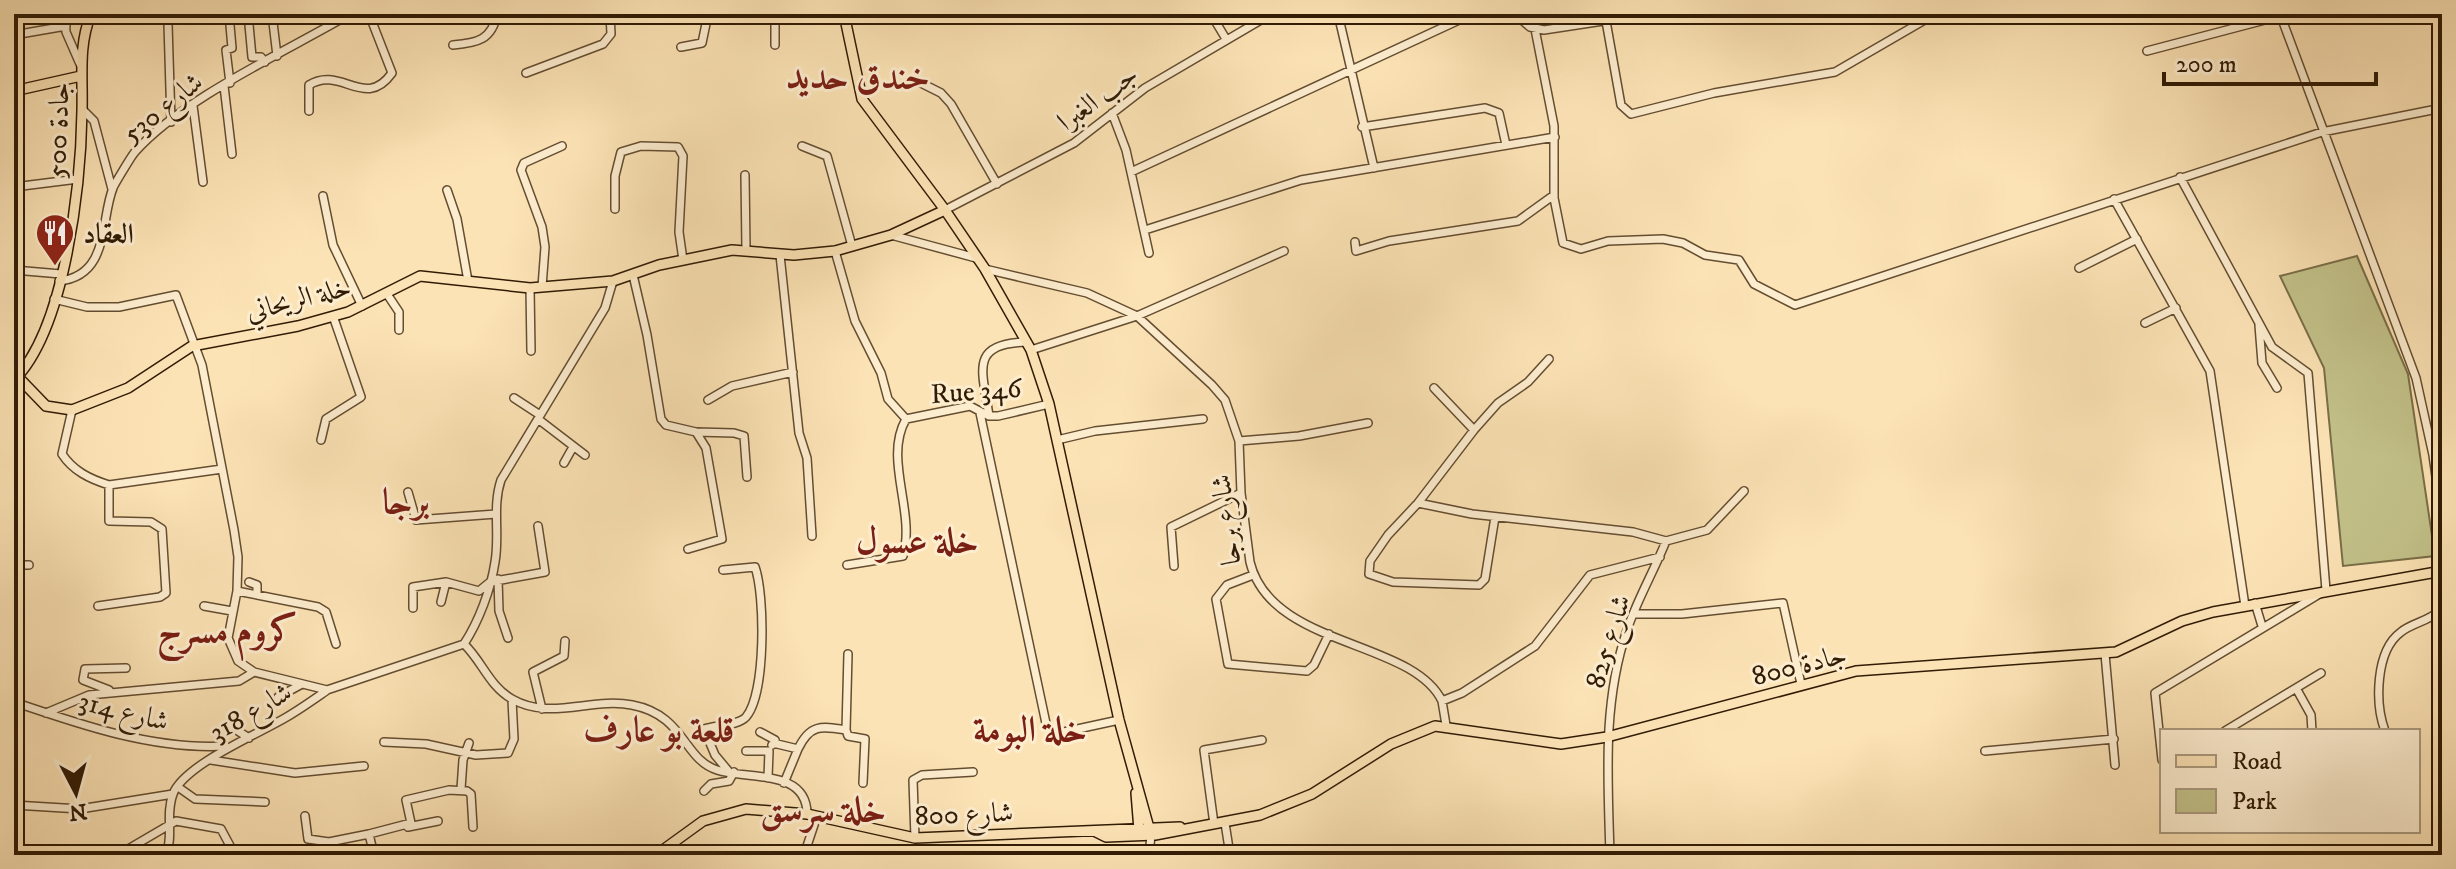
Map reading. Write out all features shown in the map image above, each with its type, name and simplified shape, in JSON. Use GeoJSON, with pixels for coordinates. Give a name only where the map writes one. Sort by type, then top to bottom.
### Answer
{"type":"FeatureCollection","features":[{"type":"Feature","properties":{"kind":"main road","name":"جادة 500"},"geometry":{"type":"LineString","coordinates":[[16,378],[32,355],[54,299],[77,203],[82,109],[80,64],[91,14]]}},
{"type":"Feature","properties":{"kind":"main road"},"geometry":{"type":"LineString","coordinates":[[844,14],[862,99],[985,269],[1029,346],[1049,404],[1145,831]]}},
{"type":"Feature","properties":{"kind":"main road"},"geometry":{"type":"LineString","coordinates":[[14,91],[81,76]]}},
{"type":"Feature","properties":{"kind":"main road","name":"خلة الريحاني"},"geometry":{"type":"LineString","coordinates":[[72,410],[128,388],[192,346],[333,316],[362,306],[420,276],[530,288],[616,280],[683,260],[746,249],[780,255],[835,251],[891,235],[945,210]]}},
{"type":"Feature","properties":{"kind":"main road"},"geometry":{"type":"LineString","coordinates":[[16,378],[46,406],[72,410]]}},
{"type":"Feature","properties":{"kind":"main road","name":"جادة 800"},"geometry":{"type":"LineString","coordinates":[[1185,828],[1225,823],[1295,802],[1391,744],[1428,728],[1446,725],[1561,744],[1607,737],[1801,684],[1889,668],[2105,654],[2134,645],[2182,621],[2250,604],[2441,571]]}},
{"type":"Feature","properties":{"kind":"main road","name":"شارع 800"},"geometry":{"type":"LineString","coordinates":[[656,855],[687,830],[746,809],[812,815],[915,838],[1096,832],[1106,837],[1185,828]]}},
{"type":"Feature","properties":{"kind":"street"},"geometry":{"type":"LineString","coordinates":[[65,14],[66,26],[80,64]]}},
{"type":"Feature","properties":{"kind":"street"},"geometry":{"type":"LineString","coordinates":[[229,14],[232,48],[226,50],[232,154]]}},
{"type":"Feature","properties":{"kind":"street"},"geometry":{"type":"LineString","coordinates":[[248,14],[252,57],[261,57],[265,62]]}},
{"type":"Feature","properties":{"kind":"street"},"geometry":{"type":"LineString","coordinates":[[272,14],[277,56]]}},
{"type":"Feature","properties":{"kind":"street","name":"شارع 530"},"geometry":{"type":"LineString","coordinates":[[60,278],[92,263],[105,234],[112,189],[122,177],[132,154],[171,122],[227,84],[350,14]]}},
{"type":"Feature","properties":{"kind":"street"},"geometry":{"type":"LineString","coordinates":[[309,111],[309,85],[313,82],[349,83],[363,91],[381,85],[392,73],[369,14]]}},
{"type":"Feature","properties":{"kind":"street"},"geometry":{"type":"LineString","coordinates":[[453,45],[485,39],[491,33],[497,14]]}},
{"type":"Feature","properties":{"kind":"street"},"geometry":{"type":"LineString","coordinates":[[526,73],[603,44],[611,34],[610,14]]}},
{"type":"Feature","properties":{"kind":"street"},"geometry":{"type":"LineString","coordinates":[[681,47],[702,43],[708,14]]}},
{"type":"Feature","properties":{"kind":"street"},"geometry":{"type":"LineString","coordinates":[[775,14],[775,45]]}},
{"type":"Feature","properties":{"kind":"street"},"geometry":{"type":"LineString","coordinates":[[1211,14],[1226,39]]}},
{"type":"Feature","properties":{"kind":"street","name":"جب الغبرا"},"geometry":{"type":"LineString","coordinates":[[945,210],[1074,143],[1112,113],[1226,39],[1271,14]]}},
{"type":"Feature","properties":{"kind":"street"},"geometry":{"type":"LineString","coordinates":[[1338,14],[1374,168]]}},
{"type":"Feature","properties":{"kind":"street"},"geometry":{"type":"LineString","coordinates":[[1131,172],[1472,14]]}},
{"type":"Feature","properties":{"kind":"street"},"geometry":{"type":"LineString","coordinates":[[1515,14],[1535,29],[1555,137],[1554,195],[1558,232],[1568,248],[1581,249],[1628,238],[1674,241],[1705,255],[1739,260],[1754,284],[1795,305],[2322,132],[2442,108]]}},
{"type":"Feature","properties":{"kind":"street"},"geometry":{"type":"LineString","coordinates":[[1535,29],[1649,14]]}},
{"type":"Feature","properties":{"kind":"street"},"geometry":{"type":"LineString","coordinates":[[1606,21],[1621,105],[1631,114],[1714,93],[1835,72],[1935,14]]}},
{"type":"Feature","properties":{"kind":"street"},"geometry":{"type":"LineString","coordinates":[[2147,51],[2280,15],[2322,132],[2398,322],[2416,378],[2433,455],[2442,520]]}},
{"type":"Feature","properties":{"kind":"street"},"geometry":{"type":"LineString","coordinates":[[168,24],[171,122]]}},
{"type":"Feature","properties":{"kind":"street"},"geometry":{"type":"LineString","coordinates":[[14,35],[66,26]]}},
{"type":"Feature","properties":{"kind":"street"},"geometry":{"type":"LineString","coordinates":[[919,82],[941,93],[951,104],[997,184]]}},
{"type":"Feature","properties":{"kind":"street"},"geometry":{"type":"LineString","coordinates":[[193,106],[203,182]]}},
{"type":"Feature","properties":{"kind":"street"},"geometry":{"type":"LineString","coordinates":[[1362,127],[1485,108],[1499,113],[1506,145]]}},
{"type":"Feature","properties":{"kind":"street"},"geometry":{"type":"LineString","coordinates":[[82,109],[94,121],[112,189]]}},
{"type":"Feature","properties":{"kind":"street"},"geometry":{"type":"LineString","coordinates":[[1112,113],[1131,172],[1149,253]]}},
{"type":"Feature","properties":{"kind":"street"},"geometry":{"type":"LineString","coordinates":[[1145,230],[1301,180],[1555,137]]}},
{"type":"Feature","properties":{"kind":"street"},"geometry":{"type":"LineString","coordinates":[[542,287],[545,247],[542,227],[521,170],[524,163],[534,156],[562,146]]}},
{"type":"Feature","properties":{"kind":"street"},"geometry":{"type":"LineString","coordinates":[[615,209],[615,176],[621,152],[641,146],[678,147],[683,156],[679,232],[683,260]]}},
{"type":"Feature","properties":{"kind":"street"},"geometry":{"type":"LineString","coordinates":[[802,146],[827,156],[852,246]]}},
{"type":"Feature","properties":{"kind":"street"},"geometry":{"type":"LineString","coordinates":[[745,175],[746,249]]}},
{"type":"Feature","properties":{"kind":"street"},"geometry":{"type":"LineString","coordinates":[[2160,741],[2155,693],[2326,590],[2308,373],[2275,351],[2180,177]]}},
{"type":"Feature","properties":{"kind":"street"},"geometry":{"type":"LineString","coordinates":[[14,187],[78,179]]}},
{"type":"Feature","properties":{"kind":"street"},"geometry":{"type":"LineString","coordinates":[[447,190],[457,219],[468,281]]}},
{"type":"Feature","properties":{"kind":"street"},"geometry":{"type":"LineString","coordinates":[[1355,242],[1356,251],[1389,241],[1518,221],[1554,195]]}},
{"type":"Feature","properties":{"kind":"street"},"geometry":{"type":"LineString","coordinates":[[323,196],[333,245],[362,306]]}},
{"type":"Feature","properties":{"kind":"street"},"geometry":{"type":"LineString","coordinates":[[2114,199],[2210,371],[2250,604],[2262,626]]}},
{"type":"Feature","properties":{"kind":"street"},"geometry":{"type":"LineString","coordinates":[[891,235],[976,258]]}},
{"type":"Feature","properties":{"kind":"street"},"geometry":{"type":"LineString","coordinates":[[2079,268],[2137,239]]}},
{"type":"Feature","properties":{"kind":"street"},"geometry":{"type":"LineString","coordinates":[[835,251],[855,321],[881,373],[888,399],[906,419],[898,442],[905,513],[903,556],[847,565]]}},
{"type":"Feature","properties":{"kind":"street"},"geometry":{"type":"LineString","coordinates":[[989,416],[982,365],[985,356],[994,347],[1029,346],[1137,316],[1284,251]]}},
{"type":"Feature","properties":{"kind":"street"},"geometry":{"type":"LineString","coordinates":[[780,255],[799,433],[807,458],[812,536]]}},
{"type":"Feature","properties":{"kind":"street","name":"شارع برجا"},"geometry":{"type":"LineString","coordinates":[[985,269],[1087,293],[1137,316],[1201,372],[1221,395],[1239,441],[1241,493],[1253,575],[1269,600],[1329,634],[1383,657],[1423,680],[1442,701]]}},
{"type":"Feature","properties":{"kind":"street"},"geometry":{"type":"LineString","coordinates":[[14,270],[60,278]]}},
{"type":"Feature","properties":{"kind":"street"},"geometry":{"type":"LineString","coordinates":[[633,275],[661,419],[666,425],[696,432],[744,436],[747,477]]}},
{"type":"Feature","properties":{"kind":"street"},"geometry":{"type":"LineString","coordinates":[[508,638],[499,611],[494,580],[496,514],[501,480],[605,308],[616,280]]}},
{"type":"Feature","properties":{"kind":"street"},"geometry":{"type":"LineString","coordinates":[[530,288],[531,351]]}},
{"type":"Feature","properties":{"kind":"street"},"geometry":{"type":"LineString","coordinates":[[387,294],[399,312],[399,330]]}},
{"type":"Feature","properties":{"kind":"street"},"geometry":{"type":"LineString","coordinates":[[54,299],[87,307],[111,307],[176,295],[192,346],[202,365],[238,557],[237,591],[228,638],[231,652],[254,672],[327,690]]}},
{"type":"Feature","properties":{"kind":"street"},"geometry":{"type":"LineString","coordinates":[[2145,323],[2176,308]]}},
{"type":"Feature","properties":{"kind":"street"},"geometry":{"type":"LineString","coordinates":[[321,440],[326,419],[361,397],[333,316]]}},
{"type":"Feature","properties":{"kind":"street"},"geometry":{"type":"LineString","coordinates":[[2258,318],[2262,363],[2277,388]]}},
{"type":"Feature","properties":{"kind":"street"},"geometry":{"type":"LineString","coordinates":[[1495,517],[1485,579],[1479,585],[1449,587],[1372,577],[1369,573],[1373,556],[1395,525],[1418,503],[1474,430],[1498,403],[1528,382],[1549,359]]}},
{"type":"Feature","properties":{"kind":"street"},"geometry":{"type":"LineString","coordinates":[[708,400],[732,386],[793,372]]}},
{"type":"Feature","properties":{"kind":"street"},"geometry":{"type":"LineString","coordinates":[[1434,388],[1474,430]]}},
{"type":"Feature","properties":{"kind":"street"},"geometry":{"type":"LineString","coordinates":[[514,398],[585,455]]}},
{"type":"Feature","properties":{"kind":"street","name":"Rue 346"},"geometry":{"type":"LineString","coordinates":[[906,419],[970,406],[989,416],[1049,404]]}},
{"type":"Feature","properties":{"kind":"street"},"geometry":{"type":"LineString","coordinates":[[72,410],[62,454],[82,474],[109,485],[222,469]]}},
{"type":"Feature","properties":{"kind":"street"},"geometry":{"type":"LineString","coordinates":[[980,413],[1047,728],[1059,733],[1119,720]]}},
{"type":"Feature","properties":{"kind":"street"},"geometry":{"type":"LineString","coordinates":[[1057,440],[1108,429],[1203,419]]}},
{"type":"Feature","properties":{"kind":"street"},"geometry":{"type":"LineString","coordinates":[[1239,441],[1299,436],[1368,423]]}},
{"type":"Feature","properties":{"kind":"street"},"geometry":{"type":"LineString","coordinates":[[688,549],[722,539],[706,448],[696,432]]}},
{"type":"Feature","properties":{"kind":"street"},"geometry":{"type":"LineString","coordinates":[[564,463],[573,447]]}},
{"type":"Feature","properties":{"kind":"street"},"geometry":{"type":"LineString","coordinates":[[98,606],[160,597],[166,593],[162,529],[158,523],[109,521],[109,485]]}},
{"type":"Feature","properties":{"kind":"street"},"geometry":{"type":"LineString","coordinates":[[1418,503],[1495,517],[1633,532],[1666,541],[1707,530],[1744,491]]}},
{"type":"Feature","properties":{"kind":"street"},"geometry":{"type":"LineString","coordinates":[[408,492],[416,520],[496,514]]}},
{"type":"Feature","properties":{"kind":"street"},"geometry":{"type":"LineString","coordinates":[[1174,566],[1171,527],[1241,493]]}},
{"type":"Feature","properties":{"kind":"street"},"geometry":{"type":"LineString","coordinates":[[413,608],[413,587],[446,582],[479,591],[494,580],[547,570],[538,526]]}},
{"type":"Feature","properties":{"kind":"street","name":"شارع 825"},"geometry":{"type":"LineString","coordinates":[[1610,855],[1607,737],[1610,697],[1627,629],[1666,541]]}},
{"type":"Feature","properties":{"kind":"street"},"geometry":{"type":"LineString","coordinates":[[14,542],[20,565],[29,565]]}},
{"type":"Feature","properties":{"kind":"street"},"geometry":{"type":"LineString","coordinates":[[1446,725],[1442,701],[1535,646],[1590,575],[1660,557]]}},
{"type":"Feature","properties":{"kind":"street"},"geometry":{"type":"LineString","coordinates":[[723,570],[755,567],[760,599],[758,682],[748,715],[741,721],[704,729],[715,755],[732,772]]}},
{"type":"Feature","properties":{"kind":"street"},"geometry":{"type":"LineString","coordinates":[[2384,729],[2378,711],[2384,658],[2399,633],[2439,611],[2441,571]]}},
{"type":"Feature","properties":{"kind":"street"},"geometry":{"type":"LineString","coordinates":[[1253,575],[1227,585],[1216,599],[1228,664],[1307,671],[1314,665],[1329,634]]}},
{"type":"Feature","properties":{"kind":"street"},"geometry":{"type":"LineString","coordinates":[[494,580],[464,644],[483,674],[512,700],[542,709],[609,701],[648,708],[662,714],[713,769],[768,778],[803,794],[812,815],[804,855]]}},
{"type":"Feature","properties":{"kind":"street"},"geometry":{"type":"LineString","coordinates":[[249,582],[257,585],[257,595]]}},
{"type":"Feature","properties":{"kind":"street"},"geometry":{"type":"LineString","coordinates":[[441,602],[446,582]]}},
{"type":"Feature","properties":{"kind":"street"},"geometry":{"type":"LineString","coordinates":[[237,591],[307,604],[326,612],[336,644]]}},
{"type":"Feature","properties":{"kind":"street"},"geometry":{"type":"LineString","coordinates":[[1635,614],[1682,614],[1783,603],[1801,684]]}},
{"type":"Feature","properties":{"kind":"street"},"geometry":{"type":"LineString","coordinates":[[204,606],[232,611]]}},
{"type":"Feature","properties":{"kind":"street"},"geometry":{"type":"LineString","coordinates":[[542,709],[533,672],[564,656],[565,641]]}},
{"type":"Feature","properties":{"kind":"street","name":"شارع 318"},"geometry":{"type":"LineString","coordinates":[[175,790],[225,746],[249,738],[327,690],[464,644]]}},
{"type":"Feature","properties":{"kind":"street"},"geometry":{"type":"LineString","coordinates":[[848,654],[846,730],[848,736],[865,739],[863,783]]}},
{"type":"Feature","properties":{"kind":"street"},"geometry":{"type":"LineString","coordinates":[[2105,654],[2115,765]]}},
{"type":"Feature","properties":{"kind":"street"},"geometry":{"type":"LineString","coordinates":[[119,692],[89,684],[83,680],[83,673],[85,669],[95,667],[126,668]]}},
{"type":"Feature","properties":{"kind":"street"},"geometry":{"type":"LineString","coordinates":[[46,713],[89,695],[239,681],[254,672]]}},
{"type":"Feature","properties":{"kind":"street"},"geometry":{"type":"LineString","coordinates":[[2228,729],[2321,673]]}},
{"type":"Feature","properties":{"kind":"street"},"geometry":{"type":"LineString","coordinates":[[278,701],[278,697],[302,684]]}},
{"type":"Feature","properties":{"kind":"street"},"geometry":{"type":"LineString","coordinates":[[2296,688],[2311,715],[2312,729]]}},
{"type":"Feature","properties":{"kind":"street"},"geometry":{"type":"LineString","coordinates":[[384,742],[467,747],[476,755],[508,753],[514,739],[512,700]]}},
{"type":"Feature","properties":{"kind":"street","name":"شارع 314"},"geometry":{"type":"LineString","coordinates":[[14,702],[151,742],[181,747],[225,746]]}},
{"type":"Feature","properties":{"kind":"street"},"geometry":{"type":"LineString","coordinates":[[784,783],[807,731],[815,727],[846,730]]}},
{"type":"Feature","properties":{"kind":"street"},"geometry":{"type":"LineString","coordinates":[[238,731],[249,738]]}},
{"type":"Feature","properties":{"kind":"street"},"geometry":{"type":"LineString","coordinates":[[760,732],[775,740],[771,747],[768,778]]}},
{"type":"Feature","properties":{"kind":"street"},"geometry":{"type":"LineString","coordinates":[[1985,751],[2114,739]]}},
{"type":"Feature","properties":{"kind":"street"},"geometry":{"type":"LineString","coordinates":[[1214,824],[1204,750],[1262,740]]}},
{"type":"Feature","properties":{"kind":"street"},"geometry":{"type":"LineString","coordinates":[[461,789],[467,747]]}},
{"type":"Feature","properties":{"kind":"street"},"geometry":{"type":"LineString","coordinates":[[746,751],[771,747],[798,749]]}},
{"type":"Feature","properties":{"kind":"street"},"geometry":{"type":"LineString","coordinates":[[211,760],[295,773],[364,766]]}},
{"type":"Feature","properties":{"kind":"street"},"geometry":{"type":"LineString","coordinates":[[704,791],[711,784],[729,781],[732,772]]}},
{"type":"Feature","properties":{"kind":"street"},"geometry":{"type":"LineString","coordinates":[[915,838],[913,780],[922,775],[973,772]]}},
{"type":"Feature","properties":{"kind":"street"},"geometry":{"type":"LineString","coordinates":[[408,827],[411,823],[406,800],[461,789],[471,794],[473,827]]}},
{"type":"Feature","properties":{"kind":"street"},"geometry":{"type":"LineString","coordinates":[[14,805],[80,809],[175,790],[195,799],[265,802]]}},
{"type":"Feature","properties":{"kind":"street"},"geometry":{"type":"LineString","coordinates":[[166,855],[171,836],[168,823],[175,790]]}},
{"type":"Feature","properties":{"kind":"street"},"geometry":{"type":"LineString","coordinates":[[305,816],[308,839],[316,842],[438,821]]}},
{"type":"Feature","properties":{"kind":"street"},"geometry":{"type":"LineString","coordinates":[[118,855],[176,821],[221,829],[235,855]]}},
{"type":"Feature","properties":{"kind":"street"},"geometry":{"type":"LineString","coordinates":[[1225,823],[1230,855]]}},
{"type":"Feature","properties":{"kind":"street"},"geometry":{"type":"LineString","coordinates":[[1145,831],[1149,851]]}},
{"type":"Feature","properties":{"kind":"street"},"geometry":{"type":"LineString","coordinates":[[369,834],[374,855]]}},
{"type":"Feature","properties":{"kind":"street"},"geometry":{"type":"LineString","coordinates":[[254,855],[266,855]]}},
{"type":"Feature","properties":{"kind":"green space"},"geometry":{"type":"Polygon","coordinates":[[[2357,256],[2408,374],[2435,556],[2343,566],[2324,368],[2280,276],[2357,256]]]}},
{"type":"Feature","properties":{"kind":"place","name":"العقاد"},"geometry":{"type":"Point","coordinates":[55,267]}},
{"type":"Feature","properties":{"kind":"district","name":"خندق حديد"},"geometry":{"type":"Point","coordinates":[858,75]}},
{"type":"Feature","properties":{"kind":"district","name":"برجا"},"geometry":{"type":"Point","coordinates":[406,500]}},
{"type":"Feature","properties":{"kind":"district","name":"خلة عسول"},"geometry":{"type":"Point","coordinates":[917,539]}},
{"type":"Feature","properties":{"kind":"district","name":"كروم مسرج"},"geometry":{"type":"Point","coordinates":[227,629]}},
{"type":"Feature","properties":{"kind":"district","name":"قلعة بو عارف"},"geometry":{"type":"Point","coordinates":[659,728]}},
{"type":"Feature","properties":{"kind":"district","name":"خلة البومة"},"geometry":{"type":"Point","coordinates":[1030,728]}},
{"type":"Feature","properties":{"kind":"district","name":"خلة سرسق"},"geometry":{"type":"Point","coordinates":[823,808]}}]}
